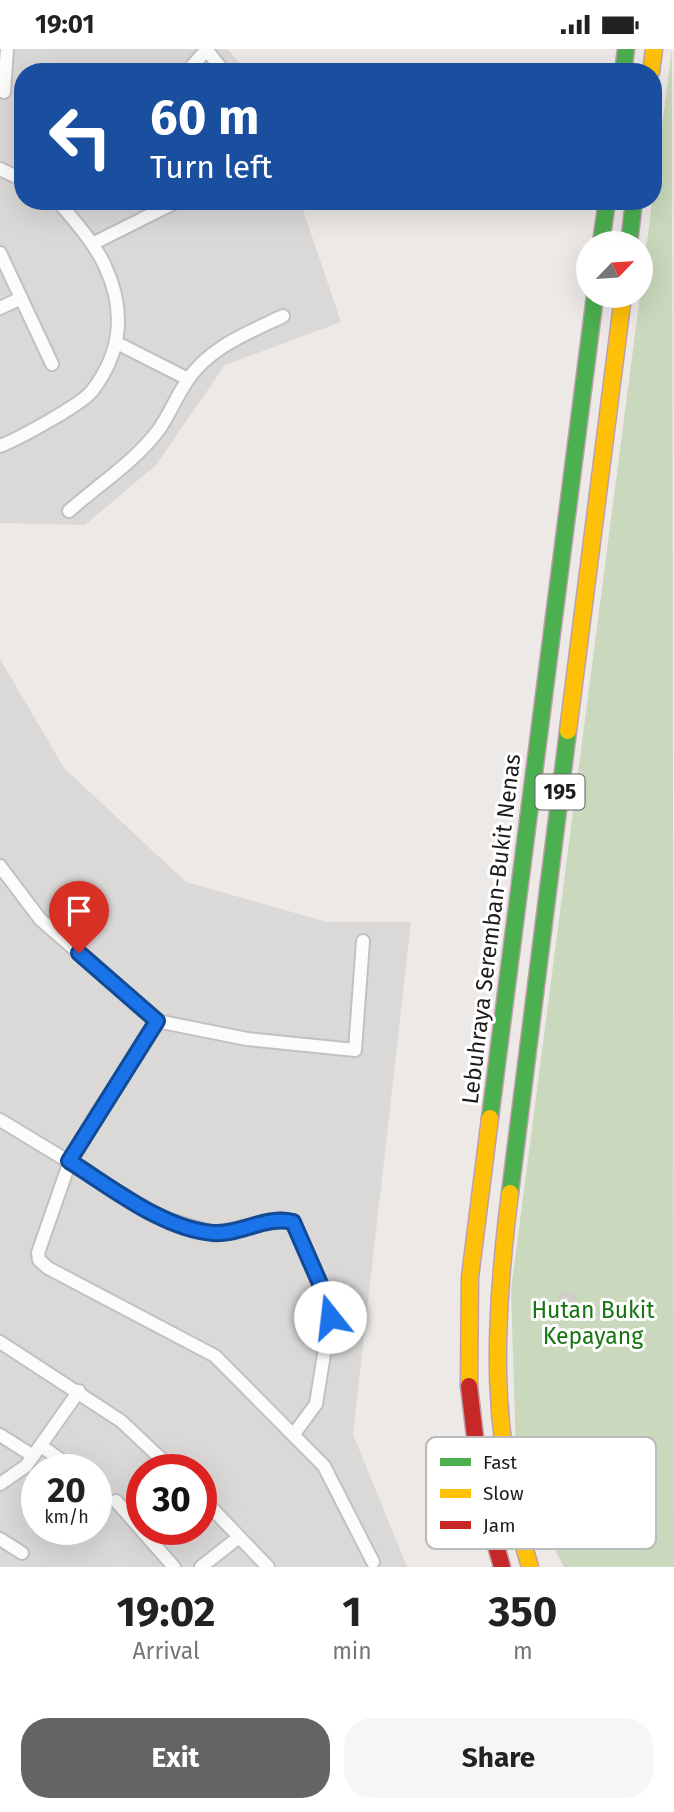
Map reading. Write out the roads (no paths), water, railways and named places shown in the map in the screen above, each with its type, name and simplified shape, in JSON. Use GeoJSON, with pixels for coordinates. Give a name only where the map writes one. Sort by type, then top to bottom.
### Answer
{"type":"FeatureCollection","features":[{"type":"Feature","properties":{"kind":"highway"},"geometry":{"type":"LineString","coordinates":[[603,231],[606,210]]}},
{"type":"Feature","properties":{"kind":"highway"},"geometry":{"type":"LineString","coordinates":[[630,231],[633,210]]}},
{"type":"Feature","properties":{"kind":"highway","name":"Lebuhraya Seremban-Bukit Nenas"},"geometry":{"type":"LineString","coordinates":[[473,1437],[467,1345],[470,1277],[592,308]]}},
{"type":"Feature","properties":{"kind":"highway","name":"195"},"geometry":{"type":"LineString","coordinates":[[501,1437],[494,1388],[498,1289],[621,308]]}},
{"type":"Feature","properties":{"kind":"highway","name":"Lebuhraya Seremban-Bukit Nenas"},"geometry":{"type":"LineString","coordinates":[[495,1549],[502,1567]]}},
{"type":"Feature","properties":{"kind":"highway","name":"195"},"geometry":{"type":"LineString","coordinates":[[525,1549],[530,1567]]}},
{"type":"Feature","properties":{"kind":"highway"},"geometry":{"type":"LineString","coordinates":[[538,1549],[545,1567]]}},
{"type":"Feature","properties":{"kind":"street"},"geometry":{"type":"LineString","coordinates":[[4,92],[7,49]]}},
{"type":"Feature","properties":{"kind":"street"},"geometry":{"type":"LineString","coordinates":[[194,63],[206,49],[218,63]]}},
{"type":"Feature","properties":{"kind":"street"},"geometry":{"type":"LineString","coordinates":[[0,446],[16,440],[91,393],[117,343],[120,316],[106,267],[65,210]]}},
{"type":"Feature","properties":{"kind":"street"},"geometry":{"type":"LineString","coordinates":[[92,244],[160,210]]}},
{"type":"Feature","properties":{"kind":"street"},"geometry":{"type":"LineString","coordinates":[[0,253],[19,299],[52,364]]}},
{"type":"Feature","properties":{"kind":"street"},"geometry":{"type":"LineString","coordinates":[[0,308],[19,299]]}},
{"type":"Feature","properties":{"kind":"street"},"geometry":{"type":"LineString","coordinates":[[69,511],[158,431],[188,379],[222,346],[284,316]]}},
{"type":"Feature","properties":{"kind":"street"},"geometry":{"type":"LineString","coordinates":[[117,343],[188,379]]}},
{"type":"Feature","properties":{"kind":"street"},"geometry":{"type":"LineString","coordinates":[[0,866],[40,919],[157,1021],[247,1039],[355,1050],[363,941]]}},
{"type":"Feature","properties":{"kind":"street"},"geometry":{"type":"LineString","coordinates":[[157,1021],[69,1161],[38,1253],[39,1260],[48,1268],[203,1347],[324,1466],[373,1562]]}},
{"type":"Feature","properties":{"kind":"street"},"geometry":{"type":"LineString","coordinates":[[0,1120],[160,1217],[214,1233],[281,1219],[293,1222],[328,1302],[330,1317],[316,1404],[294,1434]]}},
{"type":"Feature","properties":{"kind":"street"},"geometry":{"type":"LineString","coordinates":[[0,1342],[79,1391],[121,1421],[156,1454]]}},
{"type":"Feature","properties":{"kind":"street"},"geometry":{"type":"LineString","coordinates":[[0,1484],[26,1466],[79,1391]]}},
{"type":"Feature","properties":{"kind":"street"},"geometry":{"type":"LineString","coordinates":[[0,1435],[44,1454]]}},
{"type":"Feature","properties":{"kind":"street"},"geometry":{"type":"LineString","coordinates":[[116,1501],[174,1567]]}},
{"type":"Feature","properties":{"kind":"street"},"geometry":{"type":"LineString","coordinates":[[217,1514],[268,1567]]}},
{"type":"Feature","properties":{"kind":"street"},"geometry":{"type":"LineString","coordinates":[[201,1567],[239,1537]]}},
{"type":"Feature","properties":{"kind":"street"},"geometry":{"type":"LineString","coordinates":[[0,1539],[22,1553]]}},
{"type":"Feature","properties":{"kind":"park label","name":"Hutan Bukit Kepayang"},"geometry":{"type":"Point","coordinates":[593,1323]}}]}
